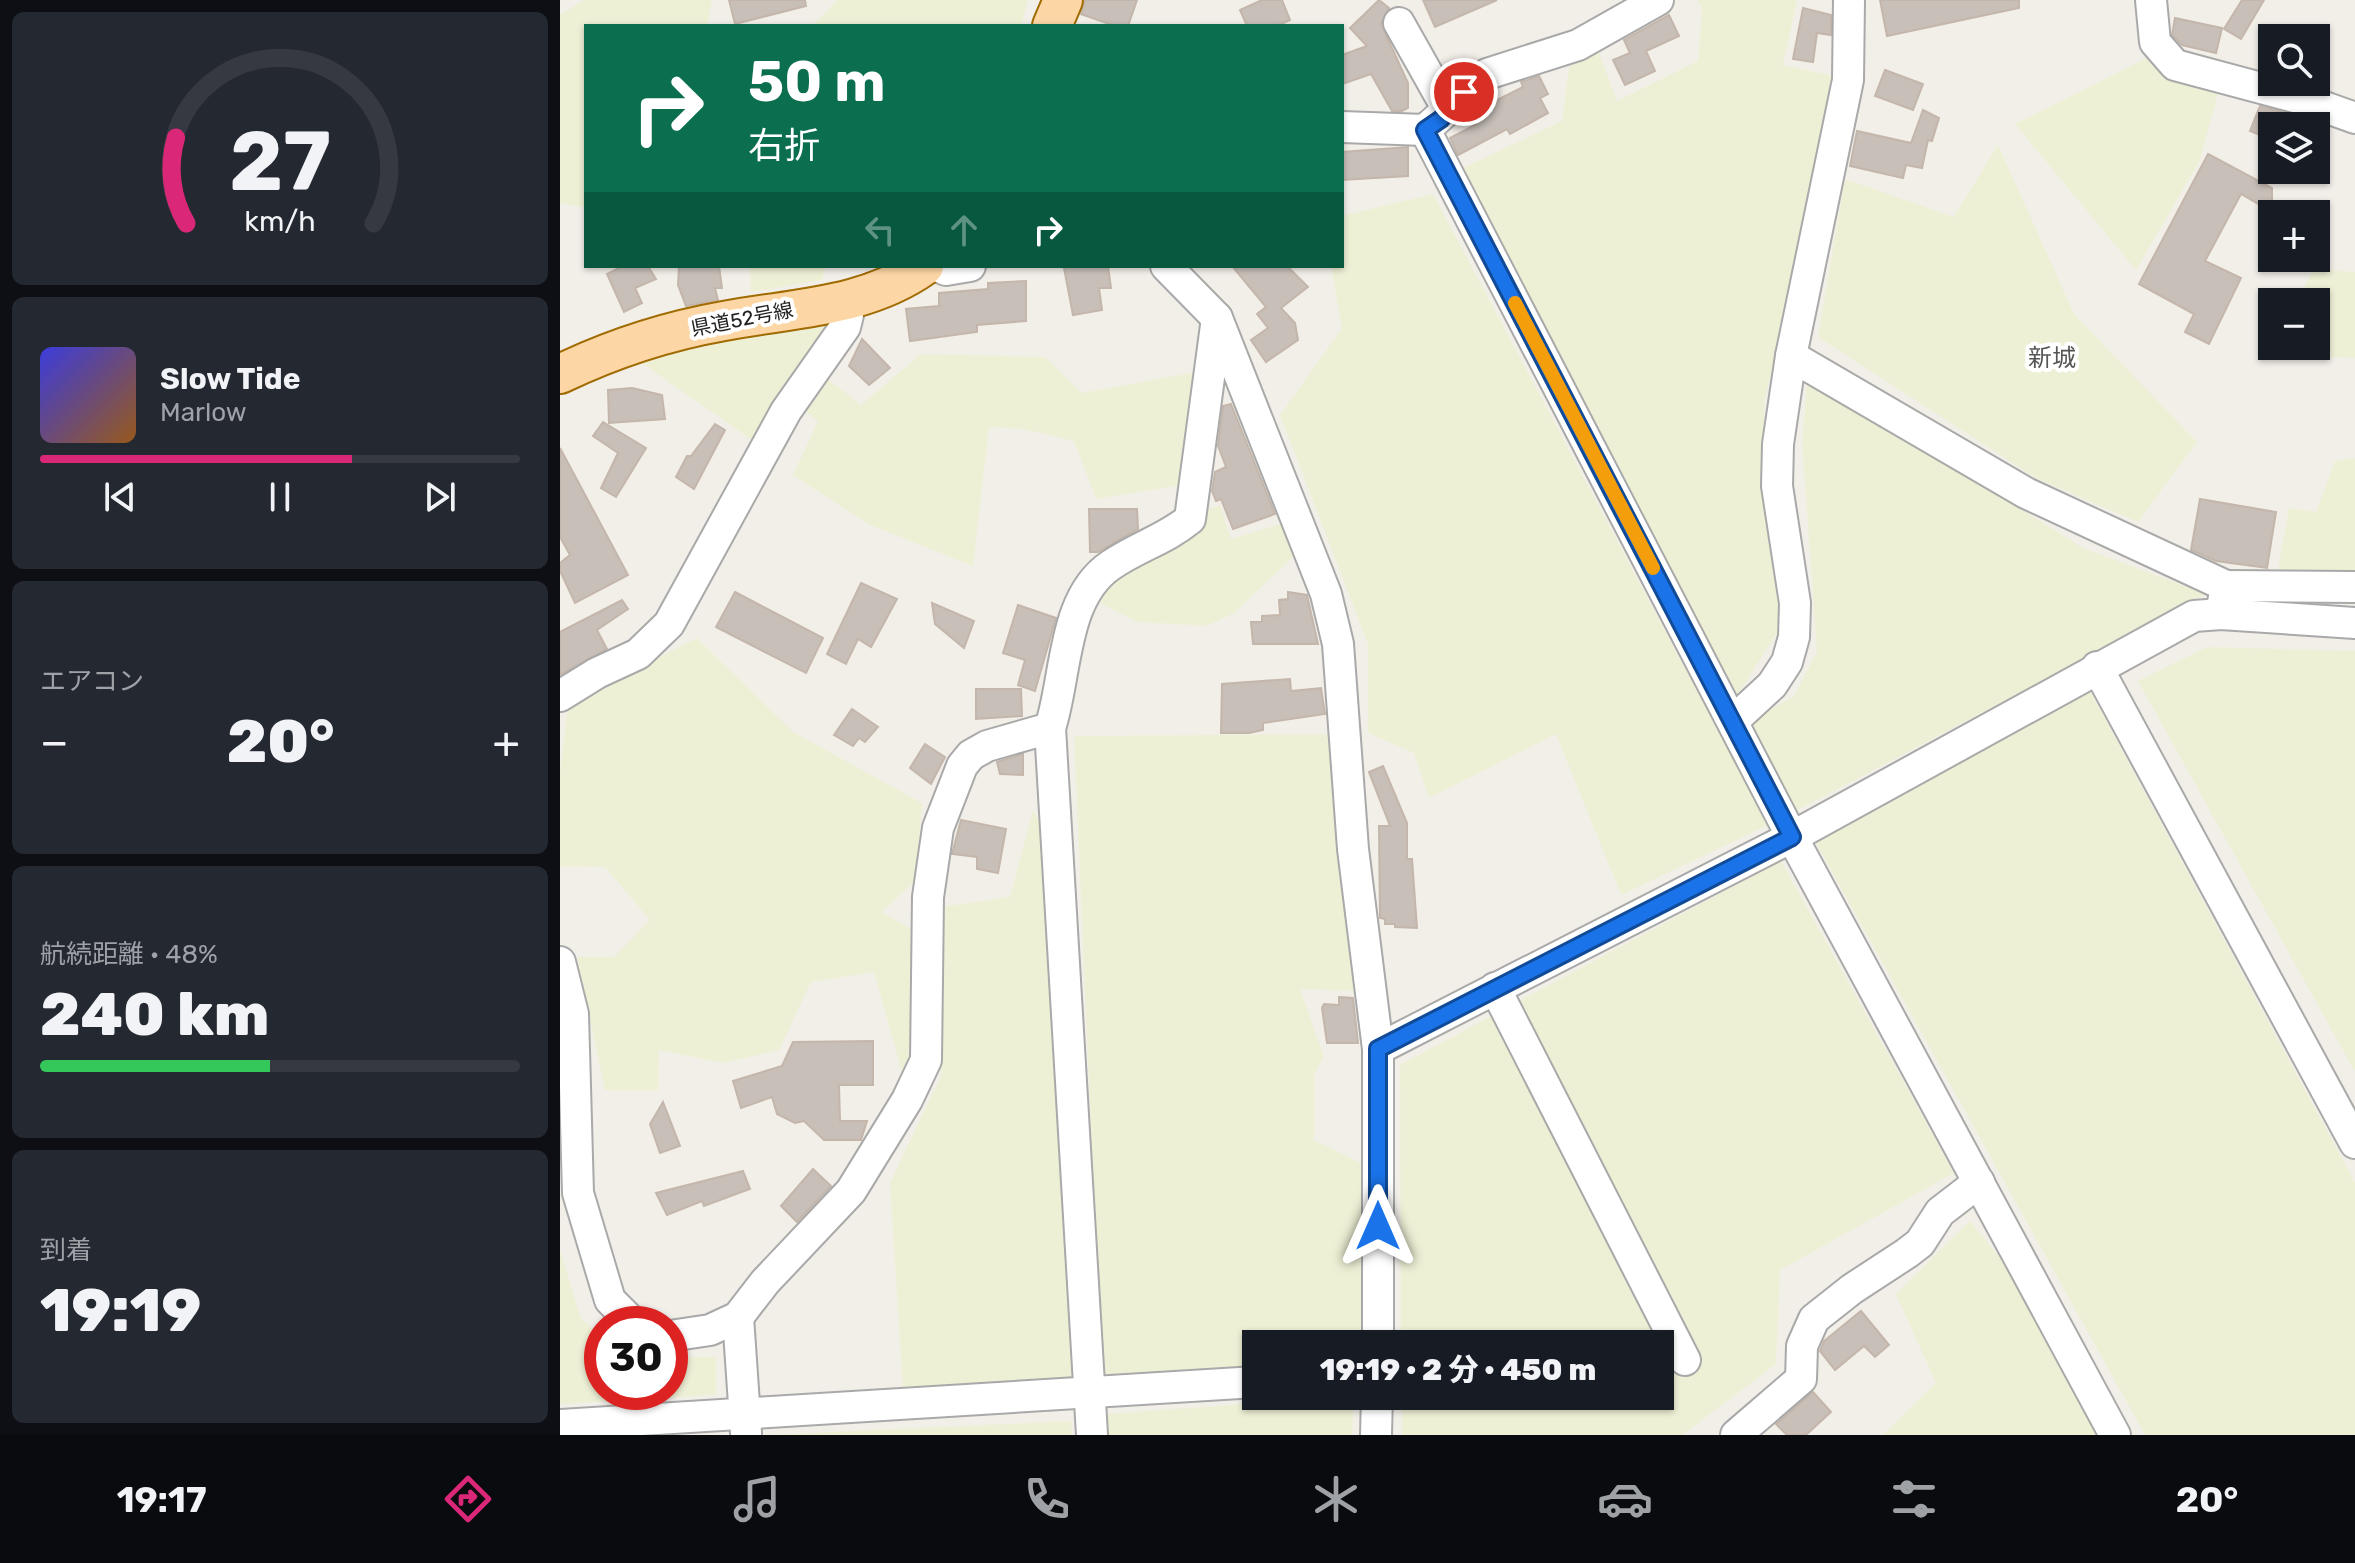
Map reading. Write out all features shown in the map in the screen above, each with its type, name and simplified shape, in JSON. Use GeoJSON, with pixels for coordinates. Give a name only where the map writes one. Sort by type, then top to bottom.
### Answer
{"type":"FeatureCollection","features":[{"type":"Feature","properties":{"kind":"main road"},"geometry":{"type":"LineString","coordinates":[[1053,24],[1063,0]]}},
{"type":"Feature","properties":{"kind":"main road","name":"県道52号線"},"geometry":{"type":"LineString","coordinates":[[560,374],[648,339],[722,321],[845,301],[906,279],[921,268]]}},
{"type":"Feature","properties":{"kind":"street"},"geometry":{"type":"LineString","coordinates":[[1344,127],[1425,130],[1487,74],[1578,45],[1658,0]]}},
{"type":"Feature","properties":{"kind":"street"},"geometry":{"type":"LineString","coordinates":[[1733,721],[1772,685],[1787,662],[1794,637],[1795,603],[1777,486],[1778,444],[1791,356],[1848,80],[1849,0]]}},
{"type":"Feature","properties":{"kind":"street"},"geometry":{"type":"LineString","coordinates":[[2151,0],[2155,42],[2175,65],[2302,99],[2355,118]]}},
{"type":"Feature","properties":{"kind":"street"},"geometry":{"type":"LineString","coordinates":[[1399,23],[1448,110]]}},
{"type":"Feature","properties":{"kind":"street"},"geometry":{"type":"LineString","coordinates":[[1425,130],[1792,837],[2115,1435]]}},
{"type":"Feature","properties":{"kind":"street"},"geometry":{"type":"LineString","coordinates":[[1168,268],[1217,318],[1326,594],[1338,644],[1353,849],[1378,1049],[1378,1330]]}},
{"type":"Feature","properties":{"kind":"street"},"geometry":{"type":"LineString","coordinates":[[560,696],[597,673],[638,654],[669,624],[786,411],[845,327],[848,315],[845,301]]}},
{"type":"Feature","properties":{"kind":"street"},"geometry":{"type":"LineString","coordinates":[[1092,1435],[1050,728],[1060,698],[1074,618],[1095,578],[1139,548],[1172,534],[1190,519],[1217,318]]}},
{"type":"Feature","properties":{"kind":"street"},"geometry":{"type":"LineString","coordinates":[[1791,356],[2026,493],[2224,600],[2355,623]]}},
{"type":"Feature","properties":{"kind":"street"},"geometry":{"type":"LineString","coordinates":[[1378,1049],[1792,837],[2224,600],[2355,587]]}},
{"type":"Feature","properties":{"kind":"street"},"geometry":{"type":"LineString","coordinates":[[2097,667],[2355,1143]]}},
{"type":"Feature","properties":{"kind":"street"},"geometry":{"type":"LineString","coordinates":[[688,1333],[710,1330],[738,1317],[765,1282],[851,1191],[907,1100],[926,1060],[928,897],[938,828],[962,766],[987,746],[1050,728]]}},
{"type":"Feature","properties":{"kind":"street"},"geometry":{"type":"LineString","coordinates":[[560,962],[573,1014],[568,1078],[578,1193],[610,1300],[616,1306]]}},
{"type":"Feature","properties":{"kind":"street"},"geometry":{"type":"LineString","coordinates":[[1495,988],[1685,1360]]}},
{"type":"Feature","properties":{"kind":"street"},"geometry":{"type":"LineString","coordinates":[[1736,1435],[1801,1379],[1802,1346],[1814,1319],[1920,1243],[1940,1212],[1979,1182]]}},
{"type":"Feature","properties":{"kind":"street"},"geometry":{"type":"LineString","coordinates":[[738,1317],[745,1425]]}},
{"type":"Feature","properties":{"kind":"street"},"geometry":{"type":"LineString","coordinates":[[560,1425],[745,1425],[1242,1383]]}},
{"type":"Feature","properties":{"kind":"street"},"geometry":{"type":"LineString","coordinates":[[1376,1435],[1377,1410]]}},
{"type":"Feature","properties":{"kind":"green space"},"geometry":{"type":"Polygon","coordinates":[[[584,0],[712,0],[707,24],[584,24],[584,208],[560,203],[560,15],[584,0]]]}},
{"type":"Feature","properties":{"kind":"green space"},"geometry":{"type":"Polygon","coordinates":[[[837,0],[1028,0],[1022,24],[815,24],[837,0]]]}},
{"type":"Feature","properties":{"kind":"green space"},"geometry":{"type":"Polygon","coordinates":[[[1697,0],[1797,0],[1783,65],[1838,77],[1764,403],[1764,496],[1781,627],[1736,697],[1459,170],[1562,121],[1569,67],[1598,50],[1617,101],[1698,61],[1702,8],[1697,0]]]}},
{"type":"Feature","properties":{"kind":"green space"},"geometry":{"type":"Polygon","coordinates":[[[2146,58],[2184,84],[2218,93],[2200,160],[2136,270],[2015,124],[2146,58]]]}},
{"type":"Feature","properties":{"kind":"green space"},"geometry":{"type":"Polygon","coordinates":[[[1998,145],[2074,314],[2197,442],[2138,522],[2036,478],[1818,337],[1845,179],[1954,217],[1998,145]]]}},
{"type":"Feature","properties":{"kind":"green space"},"geometry":{"type":"Polygon","coordinates":[[[1433,194],[1768,825],[1621,895],[1556,734],[1429,798],[1414,753],[1368,733],[1368,644],[1280,415],[1342,328],[1331,268],[1344,268],[1344,216],[1433,194]]]}},
{"type":"Feature","properties":{"kind":"green space"},"geometry":{"type":"Polygon","coordinates":[[[750,268],[825,268],[822,280],[751,292],[750,268]]]}},
{"type":"Feature","properties":{"kind":"green space"},"geometry":{"type":"Polygon","coordinates":[[[2312,272],[2355,272],[2355,358],[2330,357],[2330,288],[2304,288],[2312,272]]]}},
{"type":"Feature","properties":{"kind":"green space"},"geometry":{"type":"Polygon","coordinates":[[[839,318],[752,440],[640,362],[697,346],[839,318]]]}},
{"type":"Feature","properties":{"kind":"green space"},"geometry":{"type":"Polygon","coordinates":[[[921,354],[1045,357],[1081,393],[1196,372],[1187,484],[1096,499],[1074,441],[1023,429],[989,427],[973,566],[868,524],[793,475],[818,421],[800,407],[824,376],[861,405],[921,354]]]}},
{"type":"Feature","properties":{"kind":"green space"},"geometry":{"type":"Polygon","coordinates":[[[1808,376],[2083,548],[2206,594],[1796,811],[1751,721],[1794,696],[1817,652],[1802,441],[1808,376]]]}},
{"type":"Feature","properties":{"kind":"green space"},"geometry":{"type":"Polygon","coordinates":[[[2355,458],[2355,573],[2278,570],[2289,508],[2316,512],[2335,461],[2355,458]]]}},
{"type":"Feature","properties":{"kind":"green space"},"geometry":{"type":"Polygon","coordinates":[[[1220,505],[1231,539],[1287,522],[1299,551],[1234,613],[1207,626],[1138,622],[1100,603],[1116,569],[1203,511],[1220,505]]]}},
{"type":"Feature","properties":{"kind":"green space"},"geometry":{"type":"Polygon","coordinates":[[[697,638],[793,732],[922,803],[916,880],[882,912],[912,930],[912,1060],[903,1076],[874,972],[811,982],[779,1050],[723,1063],[659,1050],[658,1090],[605,1090],[577,957],[614,957],[650,920],[605,867],[560,866],[560,773],[568,705],[697,638]]]}},
{"type":"Feature","properties":{"kind":"green space"},"geometry":{"type":"Polygon","coordinates":[[[2207,647],[2355,651],[2355,1072],[2138,681],[2207,647]]]}},
{"type":"Feature","properties":{"kind":"green space"},"geometry":{"type":"Polygon","coordinates":[[[2090,691],[2355,1183],[2355,1435],[2145,1435],[1816,843],[2090,691]]]}},
{"type":"Feature","properties":{"kind":"green space"},"geometry":{"type":"Polygon","coordinates":[[[1332,734],[1360,991],[1300,989],[1324,1057],[1314,1074],[1314,1140],[1370,1168],[1371,1330],[1242,1330],[1242,1373],[1102,1384],[1074,736],[1332,734]]]}},
{"type":"Feature","properties":{"kind":"green space"},"geometry":{"type":"Polygon","coordinates":[[[1033,811],[1043,826],[1073,1377],[903,1389],[890,1183],[941,1076],[941,907],[1010,897],[1033,811]]]}},
{"type":"Feature","properties":{"kind":"green space"},"geometry":{"type":"Polygon","coordinates":[[[1781,861],[1954,1173],[1780,1270],[1776,1364],[1682,1435],[1402,1435],[1402,1410],[1674,1410],[1674,1330],[1401,1330],[1400,1065],[1781,861]]]}},
{"type":"Feature","properties":{"kind":"green space"},"geometry":{"type":"Polygon","coordinates":[[[1970,1221],[2004,1263],[2097,1435],[1883,1435],[1936,1383],[1896,1294],[1970,1221]]]}},
{"type":"Feature","properties":{"kind":"green space"},"geometry":{"type":"Polygon","coordinates":[[[560,1250],[584,1322],[584,1403],[560,1404],[560,1250]]]}},
{"type":"Feature","properties":{"kind":"green space"},"geometry":{"type":"Polygon","coordinates":[[[688,1357],[716,1357],[716,1395],[688,1397],[688,1357]]]}},
{"type":"Feature","properties":{"kind":"green space"},"geometry":{"type":"Polygon","coordinates":[[[1242,1404],[1242,1410],[1353,1410],[1352,1435],[1107,1435],[1105,1414],[1242,1404]]]}},
{"type":"Feature","properties":{"kind":"green space"},"geometry":{"type":"Polygon","coordinates":[[[1071,1421],[1072,1435],[765,1435],[1071,1421]]]}},
{"type":"Feature","properties":{"kind":"building"},"geometry":{"type":"Polygon","coordinates":[[[729,0],[805,0],[806,6],[735,24],[729,0]]]}},
{"type":"Feature","properties":{"kind":"building"},"geometry":{"type":"Polygon","coordinates":[[[1085,0],[1137,0],[1129,24],[1109,24],[1081,14],[1085,0]]]}},
{"type":"Feature","properties":{"kind":"building"},"geometry":{"type":"Polygon","coordinates":[[[1262,0],[1282,0],[1290,20],[1281,24],[1246,24],[1240,10],[1262,0]]]}},
{"type":"Feature","properties":{"kind":"building"},"geometry":{"type":"Polygon","coordinates":[[[1379,0],[1389,8],[1381,24],[1408,83],[1408,108],[1392,111],[1371,74],[1344,83],[1344,54],[1367,46],[1350,28],[1379,0]]]}},
{"type":"Feature","properties":{"kind":"building"},"geometry":{"type":"Polygon","coordinates":[[[1423,0],[1497,0],[1435,27],[1423,0]]]}},
{"type":"Feature","properties":{"kind":"building"},"geometry":{"type":"Polygon","coordinates":[[[1880,0],[2019,0],[2019,8],[1887,36],[1880,0]]]}},
{"type":"Feature","properties":{"kind":"building"},"geometry":{"type":"Polygon","coordinates":[[[2242,0],[2264,0],[2241,39],[2224,29],[2242,0]]]}},
{"type":"Feature","properties":{"kind":"building"},"geometry":{"type":"Polygon","coordinates":[[[1803,8],[1831,15],[1831,35],[1817,33],[1813,62],[1793,59],[1803,8]]]}},
{"type":"Feature","properties":{"kind":"building"},"geometry":{"type":"Polygon","coordinates":[[[1669,15],[1679,36],[1646,51],[1655,71],[1625,85],[1613,60],[1630,53],[1624,40],[1669,15]]]}},
{"type":"Feature","properties":{"kind":"building"},"geometry":{"type":"Polygon","coordinates":[[[2175,18],[2222,28],[2216,53],[2182,45],[2172,35],[2175,18]]]}},
{"type":"Feature","properties":{"kind":"building"},"geometry":{"type":"Polygon","coordinates":[[[1885,70],[1923,84],[1913,110],[1875,96],[1885,70]]]}},
{"type":"Feature","properties":{"kind":"building"},"geometry":{"type":"Polygon","coordinates":[[[1539,76],[1548,94],[1540,98],[1548,113],[1510,134],[1507,129],[1458,155],[1450,138],[1477,124],[1477,110],[1523,87],[1521,82],[1539,76]]]}},
{"type":"Feature","properties":{"kind":"building"},"geometry":{"type":"Polygon","coordinates":[[[2260,106],[2282,112],[2258,112],[2258,134],[2250,131],[2260,106]]]}},
{"type":"Feature","properties":{"kind":"building"},"geometry":{"type":"Polygon","coordinates":[[[1923,110],[1939,118],[1932,141],[1928,140],[1922,168],[1906,165],[1903,178],[1850,166],[1857,131],[1911,143],[1923,110]]]}},
{"type":"Feature","properties":{"kind":"building"},"geometry":{"type":"Polygon","coordinates":[[[1408,147],[1408,176],[1344,180],[1344,152],[1408,147]]]}},
{"type":"Feature","properties":{"kind":"building"},"geometry":{"type":"Polygon","coordinates":[[[2208,154],[2258,181],[2258,184],[2272,188],[2272,200],[2258,200],[2258,204],[2241,194],[2205,261],[2241,278],[2209,344],[2185,332],[2194,314],[2139,284],[2208,154]]]}},
{"type":"Feature","properties":{"kind":"building"},"geometry":{"type":"Polygon","coordinates":[[[619,268],[649,268],[656,279],[635,288],[642,303],[624,312],[607,274],[619,268]]]}},
{"type":"Feature","properties":{"kind":"building"},"geometry":{"type":"Polygon","coordinates":[[[679,268],[719,268],[722,288],[715,288],[718,300],[686,306],[678,285],[679,268]]]}},
{"type":"Feature","properties":{"kind":"building"},"geometry":{"type":"Polygon","coordinates":[[[1064,268],[1108,268],[1111,288],[1099,288],[1102,310],[1073,315],[1064,268]]]}},
{"type":"Feature","properties":{"kind":"building"},"geometry":{"type":"Polygon","coordinates":[[[1234,268],[1289,268],[1308,287],[1281,308],[1295,323],[1298,340],[1266,362],[1251,340],[1268,328],[1257,314],[1266,307],[1234,268]]]}},
{"type":"Feature","properties":{"kind":"building"},"geometry":{"type":"Polygon","coordinates":[[[1026,281],[1026,321],[977,325],[977,332],[910,341],[906,309],[939,306],[939,293],[988,289],[988,283],[1026,281]]]}},
{"type":"Feature","properties":{"kind":"building"},"geometry":{"type":"Polygon","coordinates":[[[862,339],[890,368],[869,385],[849,366],[862,339]]]}},
{"type":"Feature","properties":{"kind":"building"},"geometry":{"type":"Polygon","coordinates":[[[632,388],[662,395],[665,419],[609,423],[608,390],[632,388]]]}},
{"type":"Feature","properties":{"kind":"building"},"geometry":{"type":"Polygon","coordinates":[[[1231,404],[1275,514],[1233,529],[1221,499],[1216,501],[1212,491],[1215,472],[1226,467],[1218,446],[1223,406],[1231,404]]]}},
{"type":"Feature","properties":{"kind":"building"},"geometry":{"type":"Polygon","coordinates":[[[603,422],[646,448],[616,497],[601,488],[618,453],[593,436],[603,422]]]}},
{"type":"Feature","properties":{"kind":"building"},"geometry":{"type":"Polygon","coordinates":[[[715,424],[725,430],[694,489],[676,477],[687,456],[691,456],[715,424]]]}},
{"type":"Feature","properties":{"kind":"building"},"geometry":{"type":"Polygon","coordinates":[[[560,448],[628,575],[575,603],[560,571],[560,563],[570,555],[560,537],[560,448]]]}},
{"type":"Feature","properties":{"kind":"building"},"geometry":{"type":"Polygon","coordinates":[[[2200,499],[2276,512],[2267,568],[2216,561],[2191,550],[2200,499]]]}},
{"type":"Feature","properties":{"kind":"building"},"geometry":{"type":"Polygon","coordinates":[[[1089,509],[1137,509],[1138,529],[1098,552],[1090,552],[1089,509]]]}},
{"type":"Feature","properties":{"kind":"building"},"geometry":{"type":"Polygon","coordinates":[[[861,583],[897,599],[871,647],[858,639],[846,664],[827,654],[861,583]]]}},
{"type":"Feature","properties":{"kind":"building"},"geometry":{"type":"Polygon","coordinates":[[[735,592],[823,638],[806,673],[716,627],[735,592]]]}},
{"type":"Feature","properties":{"kind":"building"},"geometry":{"type":"Polygon","coordinates":[[[1288,592],[1307,595],[1318,644],[1253,644],[1251,622],[1262,622],[1262,616],[1280,615],[1279,600],[1288,599],[1288,592]]]}},
{"type":"Feature","properties":{"kind":"building"},"geometry":{"type":"Polygon","coordinates":[[[622,600],[628,609],[597,630],[607,649],[560,675],[560,632],[622,600]]]}},
{"type":"Feature","properties":{"kind":"building"},"geometry":{"type":"Polygon","coordinates":[[[932,603],[974,621],[964,648],[935,624],[932,603]]]}},
{"type":"Feature","properties":{"kind":"building"},"geometry":{"type":"Polygon","coordinates":[[[1018,605],[1056,618],[1035,691],[1018,685],[1025,660],[1003,653],[1018,605]]]}},
{"type":"Feature","properties":{"kind":"building"},"geometry":{"type":"Polygon","coordinates":[[[1290,679],[1291,691],[1321,688],[1325,714],[1263,723],[1263,730],[1249,733],[1221,733],[1222,684],[1290,679]]]}},
{"type":"Feature","properties":{"kind":"building"},"geometry":{"type":"Polygon","coordinates":[[[976,689],[1021,689],[1022,716],[976,719],[976,689]]]}},
{"type":"Feature","properties":{"kind":"building"},"geometry":{"type":"Polygon","coordinates":[[[852,709],[878,727],[865,742],[859,738],[853,746],[834,735],[852,709]]]}},
{"type":"Feature","properties":{"kind":"building"},"geometry":{"type":"Polygon","coordinates":[[[925,744],[945,757],[931,784],[910,768],[925,744]]]}},
{"type":"Feature","properties":{"kind":"building"},"geometry":{"type":"Polygon","coordinates":[[[1023,754],[1023,775],[1000,774],[997,762],[1023,754]]]}},
{"type":"Feature","properties":{"kind":"building"},"geometry":{"type":"Polygon","coordinates":[[[1383,766],[1407,823],[1407,859],[1412,859],[1417,928],[1395,927],[1395,924],[1385,924],[1385,919],[1380,918],[1379,826],[1390,826],[1369,772],[1383,766]]]}},
{"type":"Feature","properties":{"kind":"building"},"geometry":{"type":"Polygon","coordinates":[[[961,820],[1006,829],[998,873],[977,869],[977,857],[952,854],[961,820]]]}},
{"type":"Feature","properties":{"kind":"building"},"geometry":{"type":"Polygon","coordinates":[[[1339,997],[1353,998],[1358,1043],[1327,1043],[1322,1008],[1324,1004],[1339,1005],[1339,997]]]}},
{"type":"Feature","properties":{"kind":"building"},"geometry":{"type":"Polygon","coordinates":[[[873,1041],[873,1085],[839,1085],[840,1121],[867,1121],[861,1140],[824,1140],[804,1121],[795,1123],[777,1114],[772,1097],[741,1108],[733,1081],[782,1066],[793,1042],[873,1041]]]}},
{"type":"Feature","properties":{"kind":"building"},"geometry":{"type":"Polygon","coordinates":[[[663,1102],[680,1146],[660,1153],[650,1124],[663,1102]]]}},
{"type":"Feature","properties":{"kind":"building"},"geometry":{"type":"Polygon","coordinates":[[[813,1169],[831,1186],[797,1222],[781,1206],[813,1169]]]}},
{"type":"Feature","properties":{"kind":"building"},"geometry":{"type":"Polygon","coordinates":[[[743,1171],[750,1189],[704,1206],[702,1201],[667,1215],[656,1193],[743,1171]]]}},
{"type":"Feature","properties":{"kind":"building"},"geometry":{"type":"Polygon","coordinates":[[[1861,1311],[1889,1345],[1875,1357],[1864,1346],[1835,1370],[1820,1351],[1824,1341],[1861,1311]]]}},
{"type":"Feature","properties":{"kind":"building"},"geometry":{"type":"Polygon","coordinates":[[[1813,1392],[1831,1412],[1806,1435],[1787,1435],[1776,1424],[1813,1392]]]}},
{"type":"Feature","properties":{"kind":"slow traffic"},"geometry":{"type":"LineString","coordinates":[[1515,303],[1653,568]]}},
{"type":"Feature","properties":{"kind":"district","name":"新城"},"geometry":{"type":"Point","coordinates":[2052,358]}},
{"type":"Feature","properties":{"kind":"route"},"geometry":{"type":"LineString","coordinates":[[1378,1226],[1378,1049],[1792,837],[1425,130],[1441,119],[1464,92]]}}]}
